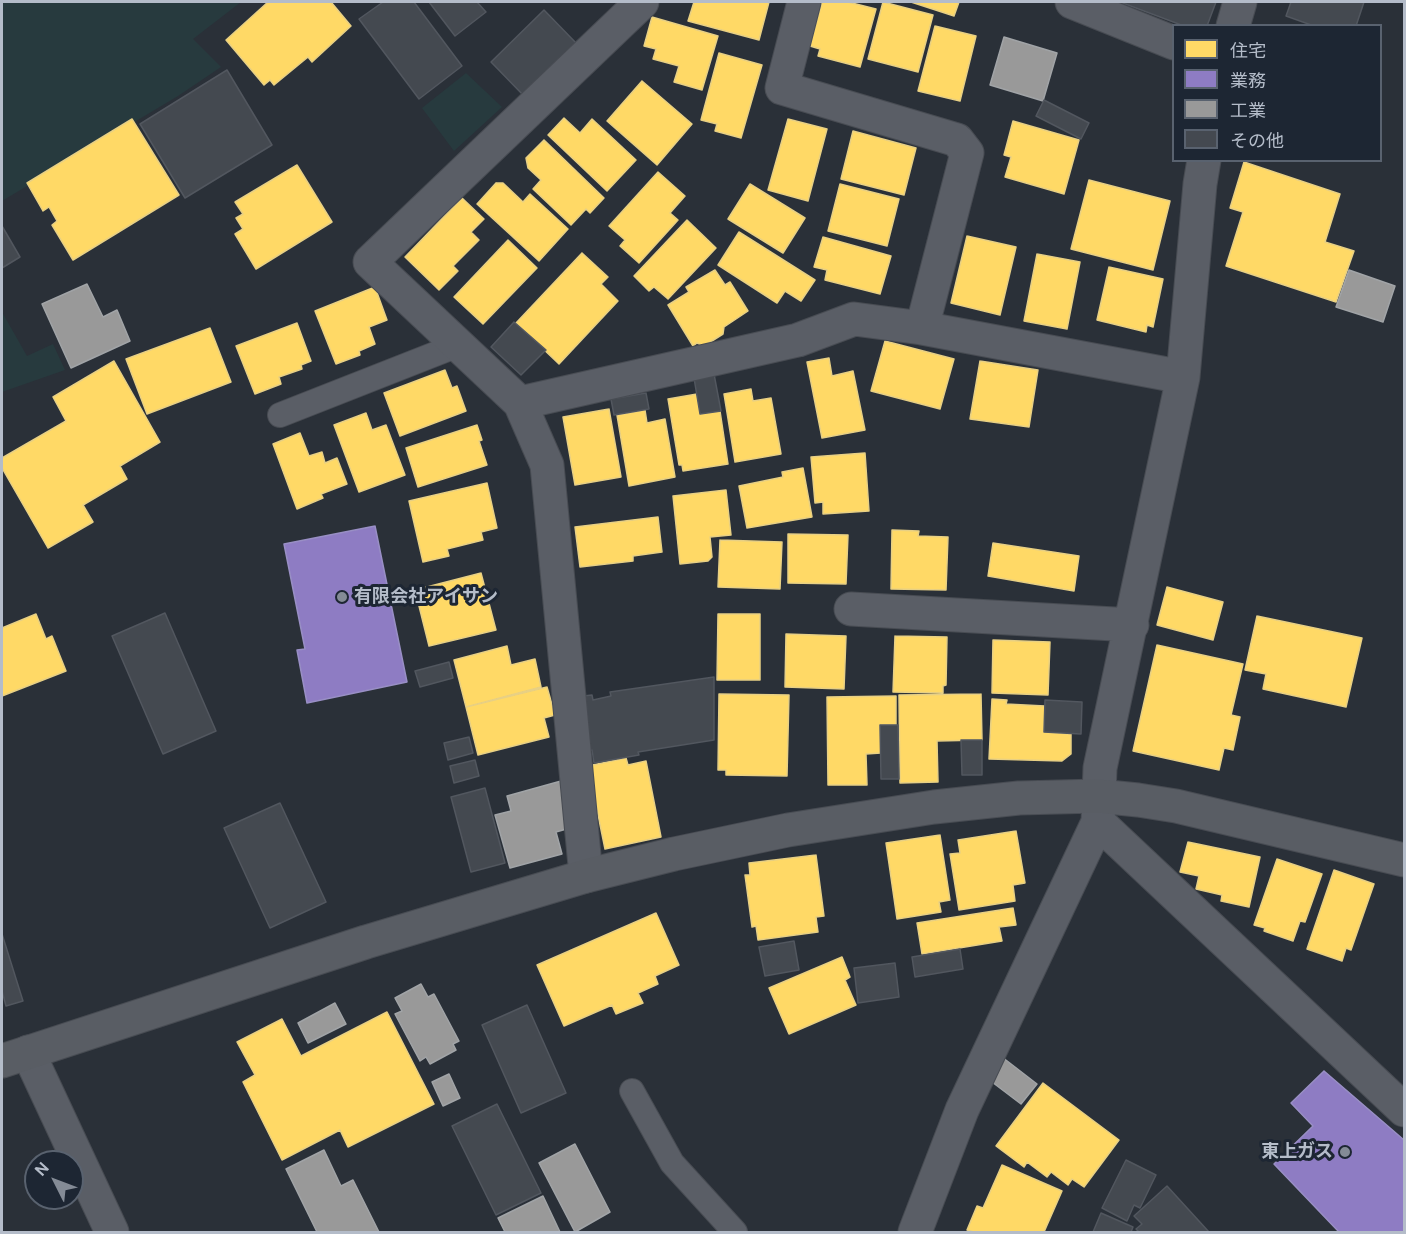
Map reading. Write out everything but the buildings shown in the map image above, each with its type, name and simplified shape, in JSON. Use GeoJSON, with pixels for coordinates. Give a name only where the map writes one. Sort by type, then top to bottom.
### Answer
{"type":"FeatureCollection","features":[{"type":"Feature","properties":{"kind":"street"},"geometry":{"type":"LineString","coordinates":[[586,876],[547,465],[520,404],[370,262],[642,2]]}},
{"type":"Feature","properties":{"kind":"street"},"geometry":{"type":"LineString","coordinates":[[804,2],[782,88],[957,140],[967,153],[922,328]]}},
{"type":"Feature","properties":{"kind":"street"},"geometry":{"type":"LineString","coordinates":[[1072,2],[1172,43]]}},
{"type":"Feature","properties":{"kind":"street"},"geometry":{"type":"LineString","coordinates":[[1234,24],[1240,2]]}},
{"type":"Feature","properties":{"kind":"street"},"geometry":{"type":"LineString","coordinates":[[915,1233],[962,1110],[1098,809],[1100,768],[1183,377],[1204,162]]}},
{"type":"Feature","properties":{"kind":"street"},"geometry":{"type":"LineString","coordinates":[[520,404],[798,340],[854,319],[922,328],[1183,377]]}},
{"type":"Feature","properties":{"kind":"street"},"geometry":{"type":"LineString","coordinates":[[851,609],[1132,625]]}},
{"type":"Feature","properties":{"kind":"street"},"geometry":{"type":"LineString","coordinates":[[112,1233],[15,1056],[366,942],[586,876],[685,852],[863,818],[1019,798],[1098,809],[1176,806],[1404,860]]}},
{"type":"Feature","properties":{"kind":"street"},"geometry":{"type":"LineString","coordinates":[[1098,809],[1404,1110]]}},
{"type":"Feature","properties":{"kind":"lane"},"geometry":{"type":"LineString","coordinates":[[280,415],[458,345]]}},
{"type":"Feature","properties":{"kind":"lane"},"geometry":{"type":"LineString","coordinates":[[632,1090],[672,1163],[735,1233]]}},
{"type":"Feature","properties":{"kind":"green space"},"geometry":{"type":"Polygon","coordinates":[[[2,2],[241,2],[193,39],[221,67],[178,96],[2,201],[2,2]]]}},
{"type":"Feature","properties":{"kind":"green space"},"geometry":{"type":"Polygon","coordinates":[[[466,73],[502,107],[454,151],[422,108],[466,73]]]}},
{"type":"Feature","properties":{"kind":"green space"},"geometry":{"type":"Polygon","coordinates":[[[2,312],[27,356],[53,344],[65,370],[2,392],[2,312]]]}},
{"type":"Feature","properties":{"kind":"place","name":"有限会社アイサン"},"geometry":{"type":"Point","coordinates":[342,597]}},
{"type":"Feature","properties":{"kind":"place","name":"東上ガス"},"geometry":{"type":"Point","coordinates":[1345,1152]}}]}
